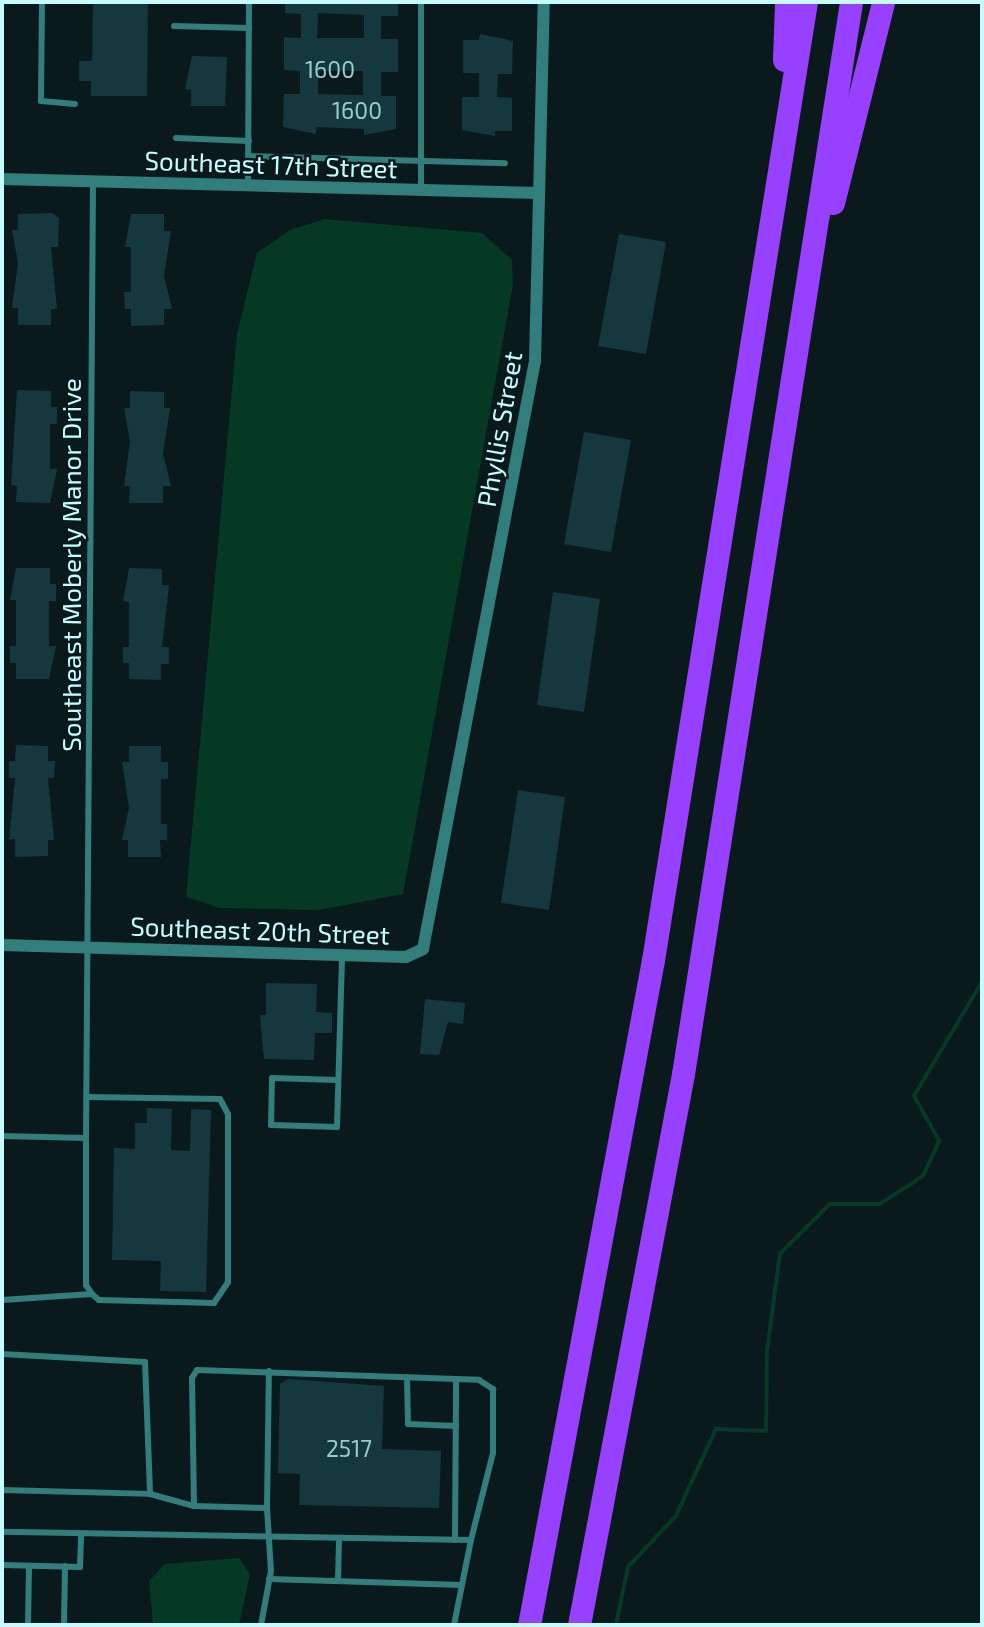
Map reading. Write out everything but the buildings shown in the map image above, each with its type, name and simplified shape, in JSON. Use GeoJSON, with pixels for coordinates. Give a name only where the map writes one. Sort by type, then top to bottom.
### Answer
{"type":"FeatureCollection","features":[{"type":"Feature","properties":{"kind":"highway"},"geometry":{"type":"LineString","coordinates":[[782,144],[786,2]]}},
{"type":"Feature","properties":{"kind":"highway"},"geometry":{"type":"LineString","coordinates":[[529,1625],[653,960],[806,2]]}},
{"type":"Feature","properties":{"kind":"highway"},"geometry":{"type":"LineString","coordinates":[[579,1625],[683,1073],[851,2]]}},
{"type":"Feature","properties":{"kind":"highway"},"geometry":{"type":"LineString","coordinates":[[803,314],[883,2]]}},
{"type":"Feature","properties":{"kind":"street","name":"Phyllis Street"},"geometry":{"type":"LineString","coordinates":[[444,859],[536,361],[544,2]]}},
{"type":"Feature","properties":{"kind":"street","name":"Southeast 17th Street"},"geometry":{"type":"LineString","coordinates":[[2,179],[539,193]]}},
{"type":"Feature","properties":{"kind":"street","name":"Southeast 20th Street"},"geometry":{"type":"LineString","coordinates":[[2,945],[406,957],[423,949],[444,859]]}},
{"type":"Feature","properties":{"kind":"lane"},"geometry":{"type":"LineString","coordinates":[[42,2],[40,101],[75,104]]}},
{"type":"Feature","properties":{"kind":"lane"},"geometry":{"type":"LineString","coordinates":[[248,186],[249,2]]}},
{"type":"Feature","properties":{"kind":"lane"},"geometry":{"type":"LineString","coordinates":[[421,2],[421,190]]}},
{"type":"Feature","properties":{"kind":"lane"},"geometry":{"type":"LineString","coordinates":[[174,26],[249,28]]}},
{"type":"Feature","properties":{"kind":"lane"},"geometry":{"type":"LineString","coordinates":[[176,138],[249,141]]}},
{"type":"Feature","properties":{"kind":"lane"},"geometry":{"type":"LineString","coordinates":[[249,156],[505,163]]}},
{"type":"Feature","properties":{"kind":"lane","name":"Southeast Moberly Manor Drive"},"geometry":{"type":"LineString","coordinates":[[92,1294],[86,1285],[86,1138],[93,182]]}},
{"type":"Feature","properties":{"kind":"lane"},"geometry":{"type":"LineString","coordinates":[[337,1080],[272,1078],[271,1125],[337,1127],[342,955]]}},
{"type":"Feature","properties":{"kind":"lane"},"geometry":{"type":"LineString","coordinates":[[2,1300],[92,1294],[99,1300],[214,1303],[228,1282],[228,1114],[220,1099],[87,1097]]}},
{"type":"Feature","properties":{"kind":"lane"},"geometry":{"type":"LineString","coordinates":[[2,1136],[86,1138]]}},
{"type":"Feature","properties":{"kind":"lane"},"geometry":{"type":"LineString","coordinates":[[2,1354],[145,1362],[149,1494]]}},
{"type":"Feature","properties":{"kind":"lane"},"geometry":{"type":"LineString","coordinates":[[194,1506],[192,1378],[209,1368],[478,1380],[493,1389],[493,1453],[471,1540],[454,1625]]}},
{"type":"Feature","properties":{"kind":"lane"},"geometry":{"type":"LineString","coordinates":[[261,1625],[269,1579],[269,1371]]}},
{"type":"Feature","properties":{"kind":"lane"},"geometry":{"type":"LineString","coordinates":[[407,1377],[408,1424],[456,1426]]}},
{"type":"Feature","properties":{"kind":"lane"},"geometry":{"type":"LineString","coordinates":[[455,1540],[456,1379]]}},
{"type":"Feature","properties":{"kind":"lane"},"geometry":{"type":"LineString","coordinates":[[2,1490],[149,1494],[194,1506],[267,1508]]}},
{"type":"Feature","properties":{"kind":"lane"},"geometry":{"type":"LineString","coordinates":[[2,1532],[339,1540],[471,1540]]}},
{"type":"Feature","properties":{"kind":"lane"},"geometry":{"type":"LineString","coordinates":[[2,1565],[80,1567],[81,1534]]}},
{"type":"Feature","properties":{"kind":"lane"},"geometry":{"type":"LineString","coordinates":[[338,1581],[339,1540]]}},
{"type":"Feature","properties":{"kind":"lane"},"geometry":{"type":"LineString","coordinates":[[28,1625],[29,1566]]}},
{"type":"Feature","properties":{"kind":"lane"},"geometry":{"type":"LineString","coordinates":[[64,1625],[65,1566]]}},
{"type":"Feature","properties":{"kind":"lane"},"geometry":{"type":"LineString","coordinates":[[269,1579],[462,1585]]}},
{"type":"Feature","properties":{"kind":"shaded area"},"geometry":{"type":"Polygon","coordinates":[[[325,219],[482,233],[512,260],[513,284],[403,894],[319,910],[220,908],[186,897],[237,334],[257,253],[290,230],[325,219]]]}},
{"type":"Feature","properties":{"kind":"shaded area"},"geometry":{"type":"Polygon","coordinates":[[[239,1558],[250,1574],[239,1625],[153,1625],[149,1581],[165,1564],[239,1558]]]}},
{"type":"Feature","properties":{"kind":"waterway"},"geometry":{"type":"LineString","coordinates":[[616,1625],[628,1567],[676,1516],[716,1429],[766,1431],[767,1351],[780,1254],[830,1204],[880,1204],[923,1176],[939,1141],[914,1096],[982,982]]}}]}
